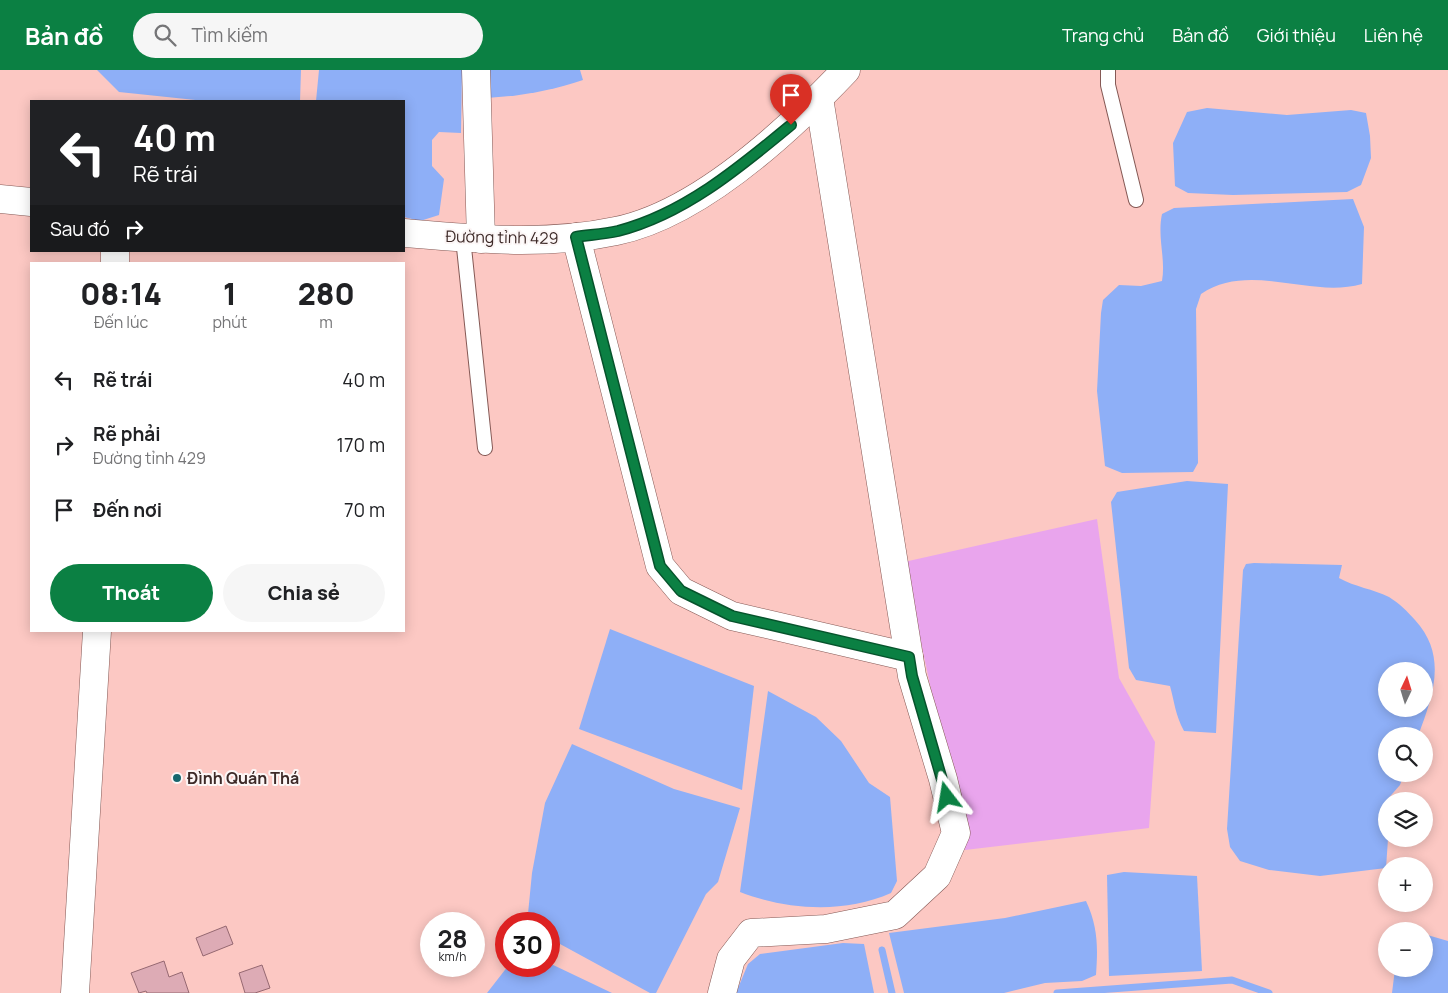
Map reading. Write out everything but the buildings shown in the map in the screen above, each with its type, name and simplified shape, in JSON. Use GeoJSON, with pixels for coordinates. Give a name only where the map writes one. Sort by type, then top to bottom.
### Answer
{"type":"FeatureCollection","features":[{"type":"Feature","properties":{"kind":"street"},"geometry":{"type":"LineString","coordinates":[[472,239],[476,70]]}},
{"type":"Feature","properties":{"kind":"street","name":"Đường tỉnh 429"},"geometry":{"type":"LineString","coordinates":[[405,233],[472,239],[576,237],[617,231],[660,216],[698,196],[754,155],[791,125],[846,70]]}},
{"type":"Feature","properties":{"kind":"street"},"geometry":{"type":"LineString","coordinates":[[722,993],[731,959],[751,933],[826,929],[895,915],[937,876],[956,833],[943,779],[912,676],[819,98]]}},
{"type":"Feature","properties":{"kind":"street"},"geometry":{"type":"LineString","coordinates":[[0,199],[30,202]]}},
{"type":"Feature","properties":{"kind":"street"},"geometry":{"type":"LineString","coordinates":[[576,237],[660,566],[681,591],[732,616],[909,657]]}},
{"type":"Feature","properties":{"kind":"street"},"geometry":{"type":"LineString","coordinates":[[75,993],[97,632]]}},
{"type":"Feature","properties":{"kind":"lane"},"geometry":{"type":"LineString","coordinates":[[1108,70],[1108,85],[1136,200]]}},
{"type":"Feature","properties":{"kind":"lane"},"geometry":{"type":"LineString","coordinates":[[472,239],[485,448]]}},
{"type":"Feature","properties":{"kind":"shaded area"},"geometry":{"type":"Polygon","coordinates":[[[1097,519],[1119,678],[1155,742],[1149,828],[965,850],[904,562],[1097,519]]]}},
{"type":"Feature","properties":{"kind":"water"},"geometry":{"type":"Polygon","coordinates":[[[97,70],[301,70],[300,100],[195,100],[119,92],[97,70]]]}},
{"type":"Feature","properties":{"kind":"water"},"geometry":{"type":"Polygon","coordinates":[[[319,70],[462,70],[461,133],[439,132],[432,140],[432,166],[444,179],[439,215],[420,221],[405,217],[405,100],[316,100],[319,70]]]}},
{"type":"Feature","properties":{"kind":"water"},"geometry":{"type":"Polygon","coordinates":[[[486,70],[580,70],[583,80],[535,92],[487,98],[486,70]]]}},
{"type":"Feature","properties":{"kind":"water"},"geometry":{"type":"Polygon","coordinates":[[[1207,108],[1287,115],[1351,110],[1366,113],[1371,158],[1361,185],[1347,192],[1233,195],[1188,193],[1175,186],[1173,143],[1187,112],[1207,108]]]}},
{"type":"Feature","properties":{"kind":"water"},"geometry":{"type":"Polygon","coordinates":[[[1353,199],[1364,227],[1362,284],[1322,287],[1260,280],[1240,281],[1220,285],[1201,294],[1196,309],[1198,463],[1193,472],[1122,473],[1105,466],[1097,391],[1103,300],[1119,285],[1141,286],[1162,281],[1163,264],[1160,231],[1162,214],[1174,208],[1353,199]]]}},
{"type":"Feature","properties":{"kind":"water"},"geometry":{"type":"Polygon","coordinates":[[[1187,481],[1228,484],[1216,733],[1184,731],[1177,714],[1170,686],[1136,680],[1129,668],[1111,502],[1117,492],[1187,481]]]}},
{"type":"Feature","properties":{"kind":"water"},"geometry":{"type":"Polygon","coordinates":[[[1254,563],[1342,565],[1339,578],[1393,599],[1415,620],[1432,648],[1435,676],[1433,686],[1433,662],[1378,662],[1378,718],[1425,718],[1421,727],[1378,727],[1378,782],[1401,782],[1394,792],[1378,792],[1378,847],[1387,847],[1387,857],[1378,857],[1378,869],[1320,876],[1269,870],[1240,861],[1230,847],[1227,829],[1243,570],[1246,564],[1254,563]]]}},
{"type":"Feature","properties":{"kind":"water"},"geometry":{"type":"Polygon","coordinates":[[[610,629],[754,686],[742,790],[579,729],[610,629]]]}},
{"type":"Feature","properties":{"kind":"water"},"geometry":{"type":"Polygon","coordinates":[[[768,691],[816,717],[841,741],[869,783],[890,797],[897,881],[891,893],[873,900],[854,904],[816,907],[777,903],[740,892],[768,691]]]}},
{"type":"Feature","properties":{"kind":"water"},"geometry":{"type":"Polygon","coordinates":[[[572,744],[674,789],[740,808],[718,882],[706,894],[656,993],[650,993],[560,944],[560,912],[528,912],[532,873],[545,803],[572,744]]]}},
{"type":"Feature","properties":{"kind":"water"},"geometry":{"type":"Polygon","coordinates":[[[1124,872],[1197,876],[1202,971],[1109,976],[1107,875],[1124,872]]]}},
{"type":"Feature","properties":{"kind":"water"},"geometry":{"type":"Polygon","coordinates":[[[1086,901],[1093,920],[1096,937],[1096,975],[1082,981],[1045,983],[1004,993],[904,993],[889,933],[1005,918],[1086,901]]]}},
{"type":"Feature","properties":{"kind":"water"},"geometry":{"type":"Polygon","coordinates":[[[1433,937],[1448,941],[1448,993],[1392,993],[1394,977],[1433,977],[1433,937]]]}},
{"type":"Feature","properties":{"kind":"water"},"geometry":{"type":"Polygon","coordinates":[[[843,943],[864,944],[874,993],[736,993],[748,964],[760,954],[843,943]]]}},
{"type":"Feature","properties":{"kind":"water"},"geometry":{"type":"Polygon","coordinates":[[[560,968],[612,993],[487,993],[499,977],[560,977],[560,968]]]}},
{"type":"Feature","properties":{"kind":"waterway"},"geometry":{"type":"LineString","coordinates":[[882,950],[892,993]]}},
{"type":"Feature","properties":{"kind":"waterway"},"geometry":{"type":"LineString","coordinates":[[1057,993],[1232,980],[1269,993]]}},
{"type":"Feature","properties":{"kind":"place","name":"Đình Quán Thá"},"geometry":{"type":"Point","coordinates":[177,778]}},
{"type":"Feature","properties":{"kind":"route"},"geometry":{"type":"LineString","coordinates":[[791,125],[698,196],[660,216],[617,231],[576,237],[660,566],[681,591],[732,616],[909,657],[912,676],[947,797]]}}]}
